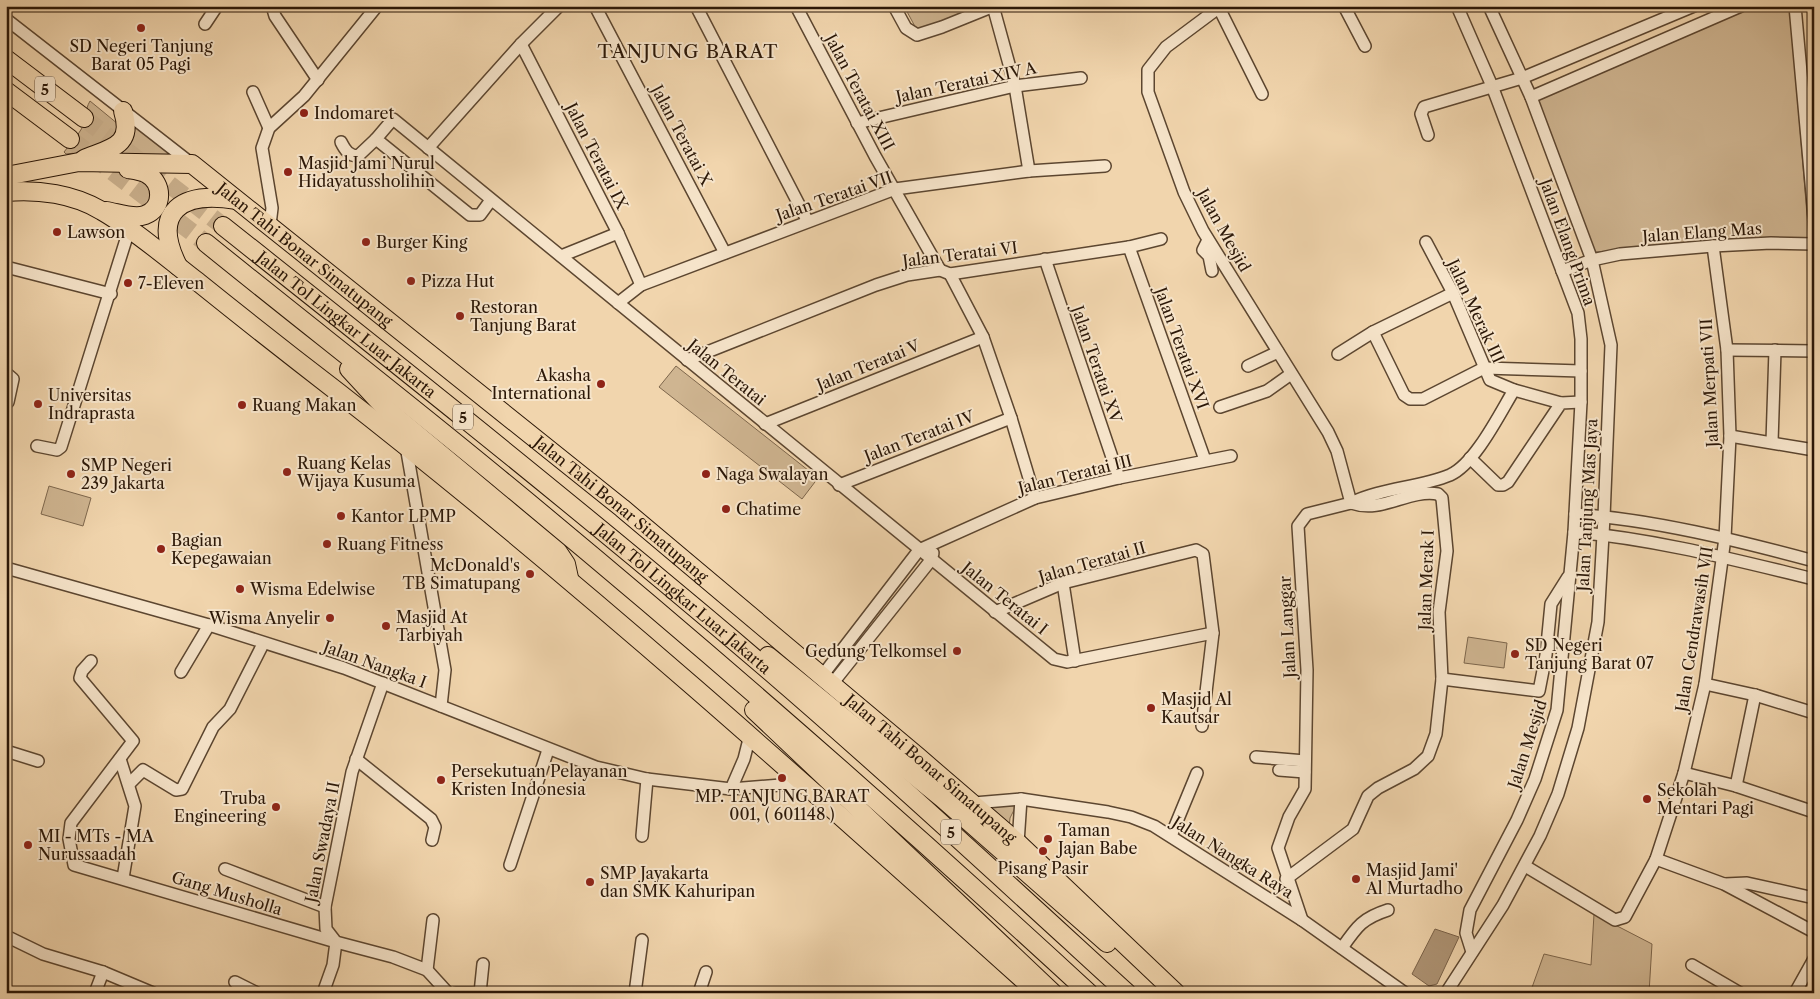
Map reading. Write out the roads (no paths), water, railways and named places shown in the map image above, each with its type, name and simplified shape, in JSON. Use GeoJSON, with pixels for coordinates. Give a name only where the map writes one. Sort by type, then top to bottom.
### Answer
{"type":"FeatureCollection","features":[{"type":"Feature","properties":{"kind":"highway","name":"5"},"geometry":{"type":"LineString","coordinates":[[6,59],[84,118]]}},
{"type":"Feature","properties":{"kind":"highway","name":"5"},"geometry":{"type":"LineString","coordinates":[[6,91],[70,139]]}},
{"type":"Feature","properties":{"kind":"highway"},"geometry":{"type":"LineString","coordinates":[[82,162],[115,146],[123,140],[127,126],[123,111]]}},
{"type":"Feature","properties":{"kind":"highway"},"geometry":{"type":"LineString","coordinates":[[82,162],[143,172],[159,186],[160,195],[157,204],[144,215],[132,216],[102,211]]}},
{"type":"Feature","properties":{"kind":"highway"},"geometry":{"type":"LineString","coordinates":[[6,176],[82,162],[192,164]]}},
{"type":"Feature","properties":{"kind":"highway","name":"Jalan Tahi Bonar Simatupang"},"geometry":{"type":"LineString","coordinates":[[192,164],[622,508],[974,804],[1018,843],[1176,993]]}},
{"type":"Feature","properties":{"kind":"highway"},"geometry":{"type":"LineString","coordinates":[[30,171],[32,190]]}},
{"type":"Feature","properties":{"kind":"highway"},"geometry":{"type":"LineString","coordinates":[[6,192],[32,190],[68,197],[102,211],[178,267],[406,446],[569,578],[750,735],[1038,993]]}},
{"type":"Feature","properties":{"kind":"highway"},"geometry":{"type":"LineString","coordinates":[[178,267],[171,251],[168,228],[178,207],[188,200],[199,197],[239,200]]}},
{"type":"Feature","properties":{"kind":"highway","name":"Jalan Tol Lingkar Luar Jakarta"},"geometry":{"type":"LineString","coordinates":[[223,226],[503,449],[700,612],[950,831],[1127,993]]}},
{"type":"Feature","properties":{"kind":"highway","name":"Jalan Tol Lingkar Luar Jakarta"},"geometry":{"type":"LineString","coordinates":[[206,243],[504,482],[683,633],[934,850],[1089,993]]}},
{"type":"Feature","properties":{"kind":"highway"},"geometry":{"type":"LineString","coordinates":[[310,327],[384,407],[558,552],[566,564],[569,578]]}},
{"type":"Feature","properties":{"kind":"highway"},"geometry":{"type":"LineString","coordinates":[[700,612],[762,651],[812,690],[942,798],[1106,942],[1170,993]]}},
{"type":"Feature","properties":{"kind":"highway"},"geometry":{"type":"LineString","coordinates":[[683,633],[757,713],[1053,993]]}},
{"type":"Feature","properties":{"kind":"street"},"geometry":{"type":"LineString","coordinates":[[205,24],[217,6]]}},
{"type":"Feature","properties":{"kind":"street"},"geometry":{"type":"LineString","coordinates":[[270,225],[272,208],[262,148],[269,128],[318,80],[377,6]]}},
{"type":"Feature","properties":{"kind":"street"},"geometry":{"type":"LineString","coordinates":[[428,148],[521,44],[559,6]]}},
{"type":"Feature","properties":{"kind":"street","name":"Jalan Teratai X"},"geometry":{"type":"LineString","coordinates":[[595,6],[725,253]]}},
{"type":"Feature","properties":{"kind":"street"},"geometry":{"type":"LineString","coordinates":[[696,6],[808,220]]}},
{"type":"Feature","properties":{"kind":"street","name":"Jalan Teratai XIII"},"geometry":{"type":"LineString","coordinates":[[796,6],[857,123],[983,337],[1011,418],[1035,498]]}},
{"type":"Feature","properties":{"kind":"street"},"geometry":{"type":"LineString","coordinates":[[894,6],[906,28],[917,35],[994,6],[1015,86],[1029,171]]}},
{"type":"Feature","properties":{"kind":"street"},"geometry":{"type":"LineString","coordinates":[[1344,6],[1365,46]]}},
{"type":"Feature","properties":{"kind":"street","name":"Jalan Elang Prima"},"geometry":{"type":"LineString","coordinates":[[1457,6],[1492,86],[1578,313],[1582,371],[1574,532]]}},
{"type":"Feature","properties":{"kind":"street","name":"Jalan Tanjung Mas Jaya"},"geometry":{"type":"LineString","coordinates":[[1446,993],[1503,905],[1525,866],[1558,794],[1578,728],[1598,622],[1604,516],[1611,345],[1590,261],[1531,97],[1488,6]]}},
{"type":"Feature","properties":{"kind":"street"},"geometry":{"type":"LineString","coordinates":[[1531,97],[1741,6]]}},
{"type":"Feature","properties":{"kind":"street"},"geometry":{"type":"LineString","coordinates":[[1795,6],[1814,216]]}},
{"type":"Feature","properties":{"kind":"street"},"geometry":{"type":"LineString","coordinates":[[274,7],[275,16],[318,80]]}},
{"type":"Feature","properties":{"kind":"street"},"geometry":{"type":"LineString","coordinates":[[1204,11],[1220,7],[1262,94]]}},
{"type":"Feature","properties":{"kind":"street"},"geometry":{"type":"LineString","coordinates":[[1428,135],[1421,114],[1424,106],[1522,78],[1689,7]]}},
{"type":"Feature","properties":{"kind":"street"},"geometry":{"type":"LineString","coordinates":[[1689,7],[1705,22]]}},
{"type":"Feature","properties":{"kind":"street"},"geometry":{"type":"LineString","coordinates":[[1689,7],[1692,28]]}},
{"type":"Feature","properties":{"kind":"street","name":"Jalan Mesjid"},"geometry":{"type":"LineString","coordinates":[[1204,11],[1152,63],[1147,76],[1148,92],[1184,192],[1208,240],[1291,374]]}},
{"type":"Feature","properties":{"kind":"street"},"geometry":{"type":"LineString","coordinates":[[6,19],[192,164]]}},
{"type":"Feature","properties":{"kind":"street","name":"Jalan Teratai IX"},"geometry":{"type":"LineString","coordinates":[[521,44],[618,234],[641,285]]}},
{"type":"Feature","properties":{"kind":"street","name":"Jalan Teratai XIV A"},"geometry":{"type":"LineString","coordinates":[[857,123],[1015,86],[1081,78]]}},
{"type":"Feature","properties":{"kind":"street"},"geometry":{"type":"LineString","coordinates":[[253,92],[269,128]]}},
{"type":"Feature","properties":{"kind":"street","name":"Jalan Teratai"},"geometry":{"type":"LineString","coordinates":[[376,139],[393,119],[918,550]]}},
{"type":"Feature","properties":{"kind":"street"},"geometry":{"type":"LineString","coordinates":[[341,142],[345,150],[354,156],[358,156],[376,139],[470,215],[480,214],[491,200]]}},
{"type":"Feature","properties":{"kind":"street","name":"Jalan Teratai VII"},"geometry":{"type":"LineString","coordinates":[[618,303],[641,285],[808,220],[895,189],[1029,171],[1105,166]]}},
{"type":"Feature","properties":{"kind":"street"},"geometry":{"type":"LineString","coordinates":[[37,446],[57,450],[61,446],[111,294],[129,230]]}},
{"type":"Feature","properties":{"kind":"street"},"geometry":{"type":"LineString","coordinates":[[561,256],[618,234]]}},
{"type":"Feature","properties":{"kind":"street","name":"Jalan Teratai VI"},"geometry":{"type":"LineString","coordinates":[[687,360],[876,285],[907,275],[1044,260],[1129,247],[1161,239]]}},
{"type":"Feature","properties":{"kind":"street"},"geometry":{"type":"LineString","coordinates":[[1208,240],[1203,250],[1208,256],[1212,272]]}},
{"type":"Feature","properties":{"kind":"street","name":"Jalan Merak III"},"geometry":{"type":"LineString","coordinates":[[1426,242],[1453,293],[1490,380],[1514,390],[1561,403],[1581,402]]}},
{"type":"Feature","properties":{"kind":"street","name":"Jalan Elang Mas"},"geometry":{"type":"LineString","coordinates":[[1562,272],[1590,261],[1620,254],[1771,243],[1814,244]]}},
{"type":"Feature","properties":{"kind":"street","name":"Jalan Merpati VII"},"geometry":{"type":"LineString","coordinates":[[1713,246],[1727,350],[1730,436],[1725,519]]}},
{"type":"Feature","properties":{"kind":"street","name":"Jalan Teratai XVI"},"geometry":{"type":"LineString","coordinates":[[1129,247],[1205,460]]}},
{"type":"Feature","properties":{"kind":"street","name":"Jalan Teratai XV"},"geometry":{"type":"LineString","coordinates":[[1044,260],[1119,478]]}},
{"type":"Feature","properties":{"kind":"street"},"geometry":{"type":"LineString","coordinates":[[6,268],[111,294]]}},
{"type":"Feature","properties":{"kind":"street"},"geometry":{"type":"LineString","coordinates":[[1338,354],[1373,332],[1453,293]]}},
{"type":"Feature","properties":{"kind":"street"},"geometry":{"type":"LineString","coordinates":[[1373,332],[1404,394],[1410,399],[1423,399],[1484,368],[1582,371]]}},
{"type":"Feature","properties":{"kind":"street","name":"Jalan Teratai V"},"geometry":{"type":"LineString","coordinates":[[765,424],[983,337]]}},
{"type":"Feature","properties":{"kind":"street"},"geometry":{"type":"LineString","coordinates":[[1727,350],[1814,351]]}},
{"type":"Feature","properties":{"kind":"street"},"geometry":{"type":"LineString","coordinates":[[1772,442],[1775,350]]}},
{"type":"Feature","properties":{"kind":"street"},"geometry":{"type":"LineString","coordinates":[[1248,366],[1278,352]]}},
{"type":"Feature","properties":{"kind":"street"},"geometry":{"type":"LineString","coordinates":[[6,373],[13,379],[8,402]]}},
{"type":"Feature","properties":{"kind":"street"},"geometry":{"type":"LineString","coordinates":[[1220,407],[1267,391],[1291,374],[1337,451],[1351,503],[1367,495],[1453,473],[1470,458],[1514,390]]}},
{"type":"Feature","properties":{"kind":"street"},"geometry":{"type":"LineString","coordinates":[[1470,458],[1498,485],[1505,484],[1561,403]]}},
{"type":"Feature","properties":{"kind":"street","name":"Jalan Teratai IV"},"geometry":{"type":"LineString","coordinates":[[839,485],[1011,418]]}},
{"type":"Feature","properties":{"kind":"street"},"geometry":{"type":"LineString","coordinates":[[1730,436],[1814,450]]}},
{"type":"Feature","properties":{"kind":"street"},"geometry":{"type":"LineString","coordinates":[[406,446],[445,670],[441,706]]}},
{"type":"Feature","properties":{"kind":"street","name":"Jalan Teratai III"},"geometry":{"type":"LineString","coordinates":[[918,550],[935,544],[1004,510],[1035,498],[1119,478],[1231,456]]}},
{"type":"Feature","properties":{"kind":"street","name":"Jalan Merak I"},"geometry":{"type":"LineString","coordinates":[[1286,879],[1353,830],[1368,796],[1378,788],[1414,769],[1428,756],[1436,734],[1442,679],[1439,612],[1447,551],[1442,498],[1435,493],[1372,507],[1351,503]]}},
{"type":"Feature","properties":{"kind":"street","name":"Jalan Langgar"},"geometry":{"type":"LineString","coordinates":[[1302,920],[1286,879],[1278,848],[1290,817],[1304,789],[1307,670],[1298,526],[1302,518],[1307,514],[1351,503]]}},
{"type":"Feature","properties":{"kind":"street"},"geometry":{"type":"LineString","coordinates":[[1575,514],[1604,516],[1725,538],[1814,561]]}},
{"type":"Feature","properties":{"kind":"street","name":"Jalan Cendrawasih VII"},"geometry":{"type":"LineString","coordinates":[[1525,866],[1614,920],[1620,920],[1625,917],[1656,859],[1684,773],[1705,684],[1721,556],[1725,538],[1725,519]]}},
{"type":"Feature","properties":{"kind":"street"},"geometry":{"type":"LineString","coordinates":[[1574,532],[1602,534],[1721,556],[1814,579]]}},
{"type":"Feature","properties":{"kind":"street","name":"Jalan Mesjid"},"geometry":{"type":"LineString","coordinates":[[1472,952],[1466,933],[1470,910],[1535,778],[1557,710],[1574,532]]}},
{"type":"Feature","properties":{"kind":"street"},"geometry":{"type":"LineString","coordinates":[[826,680],[931,560],[935,544]]}},
{"type":"Feature","properties":{"kind":"street"},"geometry":{"type":"LineString","coordinates":[[826,680],[918,550]]}},
{"type":"Feature","properties":{"kind":"street","name":"Jalan Teratai I"},"geometry":{"type":"LineString","coordinates":[[918,550],[1054,658],[1067,662],[1213,633]]}},
{"type":"Feature","properties":{"kind":"street","name":"Jalan Teratai II"},"geometry":{"type":"LineString","coordinates":[[995,612],[1064,583],[1196,550],[1203,554],[1213,633]]}},
{"type":"Feature","properties":{"kind":"street","name":"Jalan Nangka I"},"geometry":{"type":"LineString","coordinates":[[6,568],[209,625],[344,668],[548,750],[596,767],[647,779],[731,789],[804,783]]}},
{"type":"Feature","properties":{"kind":"street"},"geometry":{"type":"LineString","coordinates":[[1442,679],[1539,691],[1546,655],[1552,604],[1570,573]]}},
{"type":"Feature","properties":{"kind":"street","name":"Jalan Teratai I"},"geometry":{"type":"LineString","coordinates":[[1064,583],[1075,661]]}},
{"type":"Feature","properties":{"kind":"street"},"geometry":{"type":"LineString","coordinates":[[181,672],[209,625]]}},
{"type":"Feature","properties":{"kind":"street"},"geometry":{"type":"LineString","coordinates":[[1202,726],[1213,633]]}},
{"type":"Feature","properties":{"kind":"street"},"geometry":{"type":"LineString","coordinates":[[129,784],[144,770],[176,790],[182,789],[213,727],[230,710],[264,644]]}},
{"type":"Feature","properties":{"kind":"street","name":"Gang Musholla"},"geometry":{"type":"LineString","coordinates":[[92,661],[82,671],[80,678],[132,738],[133,743],[71,823],[69,840],[74,865],[336,942]]}},
{"type":"Feature","properties":{"kind":"street","name":"Jalan Swadaya II"},"geometry":{"type":"LineString","coordinates":[[336,942],[326,929],[325,907],[356,759],[383,683]]}},
{"type":"Feature","properties":{"kind":"street"},"geometry":{"type":"LineString","coordinates":[[1705,684],[1755,695],[1814,713]]}},
{"type":"Feature","properties":{"kind":"street"},"geometry":{"type":"LineString","coordinates":[[1736,786],[1755,695]]}},
{"type":"Feature","properties":{"kind":"street"},"geometry":{"type":"LineString","coordinates":[[731,789],[744,759],[750,735]]}},
{"type":"Feature","properties":{"kind":"street"},"geometry":{"type":"LineString","coordinates":[[510,865],[548,750]]}},
{"type":"Feature","properties":{"kind":"street"},"geometry":{"type":"LineString","coordinates":[[6,751],[38,761]]}},
{"type":"Feature","properties":{"kind":"street"},"geometry":{"type":"LineString","coordinates":[[1256,757],[1305,767]]}},
{"type":"Feature","properties":{"kind":"street"},"geometry":{"type":"LineString","coordinates":[[120,759],[134,800],[135,813],[123,878]]}},
{"type":"Feature","properties":{"kind":"street"},"geometry":{"type":"LineString","coordinates":[[356,759],[431,819],[435,827],[432,840]]}},
{"type":"Feature","properties":{"kind":"street"},"geometry":{"type":"LineString","coordinates":[[1279,770],[1305,767]]}},
{"type":"Feature","properties":{"kind":"street"},"geometry":{"type":"LineString","coordinates":[[1171,836],[1197,773]]}},
{"type":"Feature","properties":{"kind":"street"},"geometry":{"type":"LineString","coordinates":[[1684,773],[1736,786],[1814,812]]}},
{"type":"Feature","properties":{"kind":"street"},"geometry":{"type":"LineString","coordinates":[[642,836],[647,779]]}},
{"type":"Feature","properties":{"kind":"street"},"geometry":{"type":"LineString","coordinates":[[1018,843],[1021,799]]}},
{"type":"Feature","properties":{"kind":"street","name":"Jalan Nangka Raya"},"geometry":{"type":"LineString","coordinates":[[974,804],[1021,799],[1131,817],[1171,836],[1302,920],[1342,948],[1397,991]]}},
{"type":"Feature","properties":{"kind":"street"},"geometry":{"type":"LineString","coordinates":[[1656,859],[1724,884],[1814,932]]}},
{"type":"Feature","properties":{"kind":"street"},"geometry":{"type":"LineString","coordinates":[[225,869],[325,907]]}},
{"type":"Feature","properties":{"kind":"street"},"geometry":{"type":"LineString","coordinates":[[1724,884],[1747,883],[1814,898]]}},
{"type":"Feature","properties":{"kind":"street"},"geometry":{"type":"LineString","coordinates":[[1342,948],[1359,924],[1372,915],[1388,910]]}},
{"type":"Feature","properties":{"kind":"street"},"geometry":{"type":"LineString","coordinates":[[427,970],[433,920]]}},
{"type":"Feature","properties":{"kind":"street"},"geometry":{"type":"LineString","coordinates":[[6,936],[43,954],[103,972],[153,993]]}},
{"type":"Feature","properties":{"kind":"street"},"geometry":{"type":"LineString","coordinates":[[636,993],[642,940]]}},
{"type":"Feature","properties":{"kind":"street"},"geometry":{"type":"LineString","coordinates":[[324,993],[331,971],[336,942],[392,957],[427,970],[448,993]]}},
{"type":"Feature","properties":{"kind":"street"},"geometry":{"type":"LineString","coordinates":[[1795,993],[1814,959]]}},
{"type":"Feature","properties":{"kind":"street"},"geometry":{"type":"LineString","coordinates":[[480,993],[482,964]]}},
{"type":"Feature","properties":{"kind":"street"},"geometry":{"type":"LineString","coordinates":[[1692,964],[1740,993]]}},
{"type":"Feature","properties":{"kind":"street"},"geometry":{"type":"LineString","coordinates":[[95,993],[103,972]]}},
{"type":"Feature","properties":{"kind":"street"},"geometry":{"type":"LineString","coordinates":[[698,993],[706,972]]}},
{"type":"Feature","properties":{"kind":"street"},"geometry":{"type":"LineString","coordinates":[[235,982],[257,993]]}},
{"type":"Feature","properties":{"kind":"street"},"geometry":{"type":"LineString","coordinates":[[456,993],[472,993]]}},
{"type":"Feature","properties":{"kind":"tunnel"},"geometry":{"type":"LineString","coordinates":[[84,118],[223,226]]}},
{"type":"Feature","properties":{"kind":"tunnel"},"geometry":{"type":"LineString","coordinates":[[70,139],[206,243]]}},
{"type":"Feature","properties":{"kind":"place","name":"SD Negeri Tanjung Barat 05 Pagi"},"geometry":{"type":"Point","coordinates":[141,28]}},
{"type":"Feature","properties":{"kind":"place","name":"Indomaret"},"geometry":{"type":"Point","coordinates":[304,113]}},
{"type":"Feature","properties":{"kind":"place","name":"Masjid Jami Nurul Hidayatussholihin"},"geometry":{"type":"Point","coordinates":[288,172]}},
{"type":"Feature","properties":{"kind":"place","name":"Lawson"},"geometry":{"type":"Point","coordinates":[57,232]}},
{"type":"Feature","properties":{"kind":"place","name":"Burger King"},"geometry":{"type":"Point","coordinates":[366,242]}},
{"type":"Feature","properties":{"kind":"place","name":"Pizza Hut"},"geometry":{"type":"Point","coordinates":[411,281]}},
{"type":"Feature","properties":{"kind":"place","name":"7-Eleven"},"geometry":{"type":"Point","coordinates":[128,283]}},
{"type":"Feature","properties":{"kind":"place","name":"Restoran Tanjung Barat"},"geometry":{"type":"Point","coordinates":[460,316]}},
{"type":"Feature","properties":{"kind":"place","name":"Akasha International"},"geometry":{"type":"Point","coordinates":[601,384]}},
{"type":"Feature","properties":{"kind":"place","name":"Universitas Indraprasta"},"geometry":{"type":"Point","coordinates":[38,404]}},
{"type":"Feature","properties":{"kind":"place","name":"Ruang Makan"},"geometry":{"type":"Point","coordinates":[242,405]}},
{"type":"Feature","properties":{"kind":"place","name":"Ruang Kelas Wijaya Kusuma"},"geometry":{"type":"Point","coordinates":[287,472]}},
{"type":"Feature","properties":{"kind":"place","name":"SMP Negeri 239 Jakarta"},"geometry":{"type":"Point","coordinates":[71,474]}},
{"type":"Feature","properties":{"kind":"place","name":"Naga Swalayan"},"geometry":{"type":"Point","coordinates":[706,474]}},
{"type":"Feature","properties":{"kind":"place","name":"Chatime"},"geometry":{"type":"Point","coordinates":[726,509]}},
{"type":"Feature","properties":{"kind":"place","name":"Kantor LPMP"},"geometry":{"type":"Point","coordinates":[341,516]}},
{"type":"Feature","properties":{"kind":"place","name":"Ruang Fitness"},"geometry":{"type":"Point","coordinates":[327,544]}},
{"type":"Feature","properties":{"kind":"place","name":"Bagian Kepegawaian"},"geometry":{"type":"Point","coordinates":[161,549]}},
{"type":"Feature","properties":{"kind":"place","name":"McDonald's TB Simatupang"},"geometry":{"type":"Point","coordinates":[530,574]}},
{"type":"Feature","properties":{"kind":"place","name":"Wisma Edelwise"},"geometry":{"type":"Point","coordinates":[240,589]}},
{"type":"Feature","properties":{"kind":"place","name":"Wisma Anyelir"},"geometry":{"type":"Point","coordinates":[330,618]}},
{"type":"Feature","properties":{"kind":"place","name":"Masjid At Tarbiyah"},"geometry":{"type":"Point","coordinates":[386,626]}},
{"type":"Feature","properties":{"kind":"place","name":"Gedung Telkomsel"},"geometry":{"type":"Point","coordinates":[957,651]}},
{"type":"Feature","properties":{"kind":"place","name":"SD Negeri Tanjung Barat 07"},"geometry":{"type":"Point","coordinates":[1515,654]}},
{"type":"Feature","properties":{"kind":"place","name":"Masjid Al Kautsar"},"geometry":{"type":"Point","coordinates":[1151,708]}},
{"type":"Feature","properties":{"kind":"place","name":"MP. TANJUNG BARAT 001, ( 601148 )"},"geometry":{"type":"Point","coordinates":[782,778]}},
{"type":"Feature","properties":{"kind":"place","name":"Persekutuan Pelayanan Kristen Indonesia"},"geometry":{"type":"Point","coordinates":[441,780]}},
{"type":"Feature","properties":{"kind":"place","name":"Sekolah Mentari Pagi"},"geometry":{"type":"Point","coordinates":[1647,799]}},
{"type":"Feature","properties":{"kind":"place","name":"Truba Engineering"},"geometry":{"type":"Point","coordinates":[276,807]}},
{"type":"Feature","properties":{"kind":"place","name":"Taman Jajan Babe"},"geometry":{"type":"Point","coordinates":[1048,839]}},
{"type":"Feature","properties":{"kind":"place","name":"MI - MTs - MA Nurussaadah"},"geometry":{"type":"Point","coordinates":[28,845]}},
{"type":"Feature","properties":{"kind":"place","name":"Pisang Pasir"},"geometry":{"type":"Point","coordinates":[1043,851]}},
{"type":"Feature","properties":{"kind":"place","name":"Masjid Jami' Al Murtadho"},"geometry":{"type":"Point","coordinates":[1356,879]}},
{"type":"Feature","properties":{"kind":"place","name":"SMP Jayakarta dan SMK Kahuripan"},"geometry":{"type":"Point","coordinates":[590,882]}},
{"type":"Feature","properties":{"kind":"district","name":"TANJUNG BARAT"},"geometry":{"type":"Point","coordinates":[688,51]}}]}
